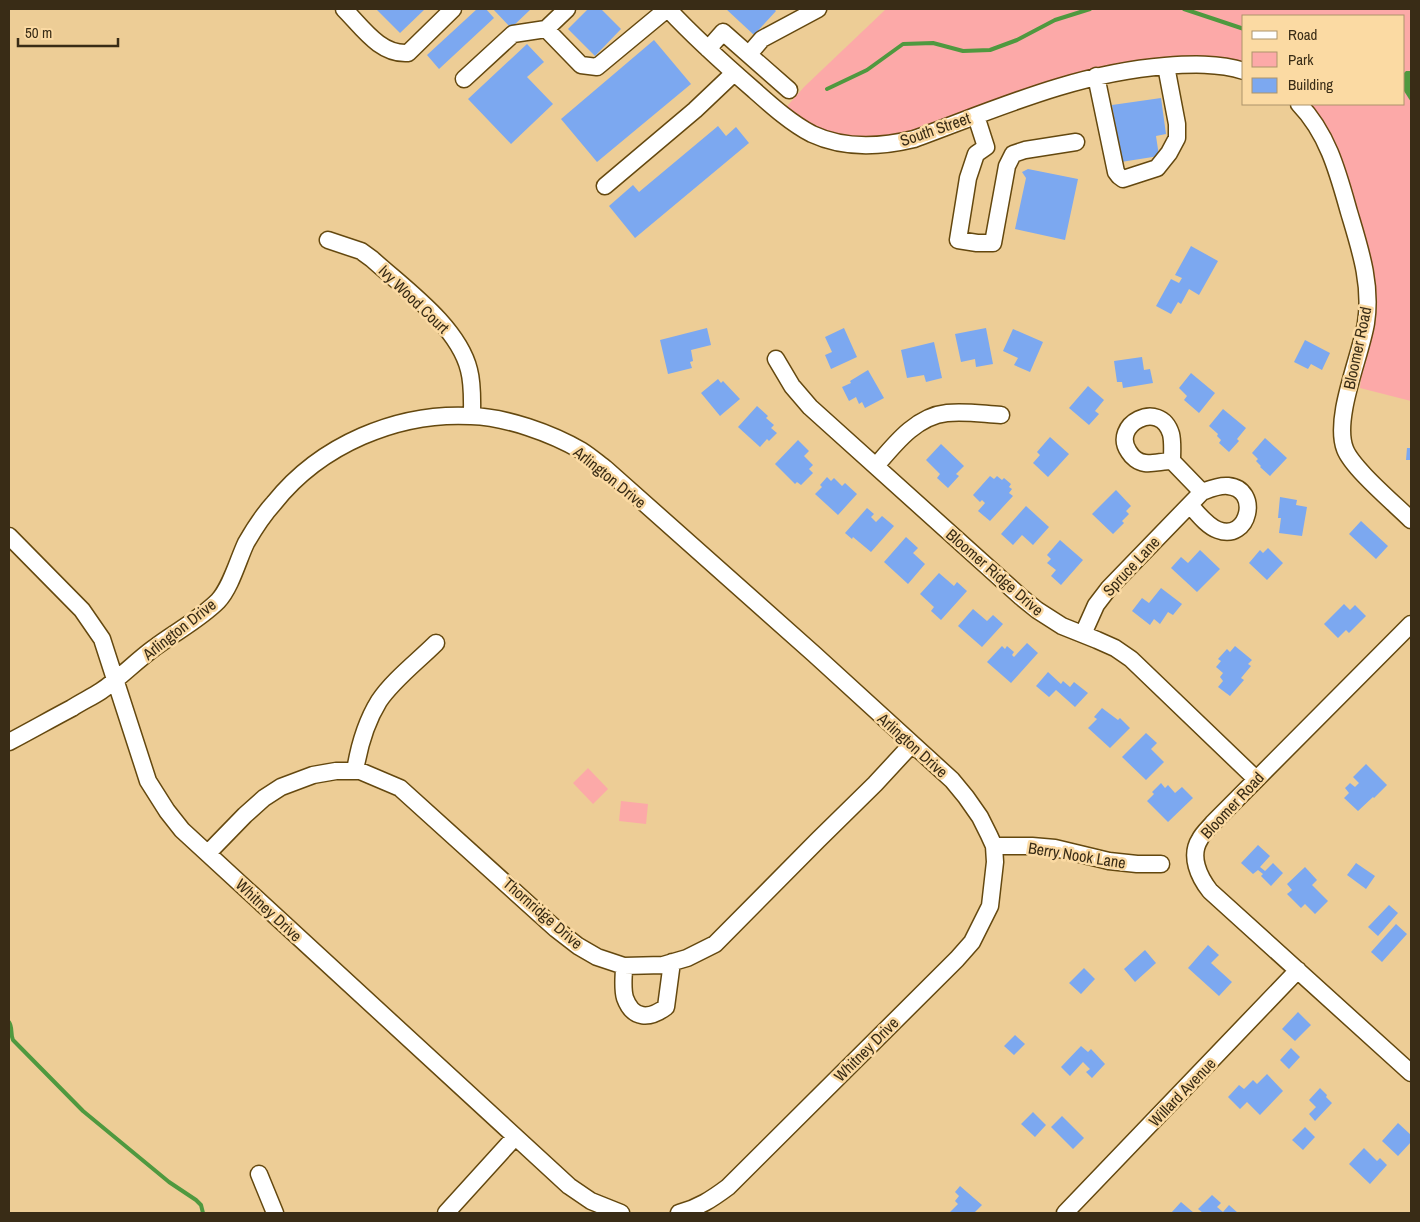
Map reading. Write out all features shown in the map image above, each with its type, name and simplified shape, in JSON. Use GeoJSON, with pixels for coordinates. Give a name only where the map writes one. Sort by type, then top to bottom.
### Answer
{"type":"FeatureCollection","features":[{"type":"Feature","properties":{"kind":"street"},"geometry":{"type":"LineString","coordinates":[[344,9],[375,41],[386,49],[398,54],[408,53],[453,9]]}},
{"type":"Feature","properties":{"kind":"street"},"geometry":{"type":"LineString","coordinates":[[464,79],[514,34],[546,29],[567,9]]}},
{"type":"Feature","properties":{"kind":"street"},"geometry":{"type":"LineString","coordinates":[[546,29],[581,65],[597,67],[667,9]]}},
{"type":"Feature","properties":{"kind":"street","name":"South Street"},"geometry":{"type":"LineString","coordinates":[[667,9],[734,73],[781,113],[812,134],[849,144],[866,146],[896,144],[914,139],[1047,90],[1096,76],[1143,68],[1203,64],[1242,72]]}},
{"type":"Feature","properties":{"kind":"street"},"geometry":{"type":"LineString","coordinates":[[749,54],[762,39],[818,9]]}},
{"type":"Feature","properties":{"kind":"street"},"geometry":{"type":"LineString","coordinates":[[708,49],[723,32],[789,90]]}},
{"type":"Feature","properties":{"kind":"street"},"geometry":{"type":"LineString","coordinates":[[1096,76],[1116,172],[1124,179],[1157,168],[1169,154],[1177,138],[1177,124],[1166,66]]}},
{"type":"Feature","properties":{"kind":"street"},"geometry":{"type":"LineString","coordinates":[[604,186],[695,110],[734,73]]}},
{"type":"Feature","properties":{"kind":"street","name":"Bloomer Road"},"geometry":{"type":"LineString","coordinates":[[1300,105],[1315,124],[1328,146],[1336,166],[1366,273],[1368,302],[1366,325],[1346,401],[1342,438],[1344,448],[1356,466],[1411,520]]}},
{"type":"Feature","properties":{"kind":"street"},"geometry":{"type":"LineString","coordinates":[[976,116],[986,147]]}},
{"type":"Feature","properties":{"kind":"street"},"geometry":{"type":"LineString","coordinates":[[1013,154],[1007,166],[993,243],[958,240],[968,178],[976,154],[986,147],[1013,154],[1025,150],[1076,142]]}},
{"type":"Feature","properties":{"kind":"street","name":"Ivy Wood Court"},"geometry":{"type":"LineString","coordinates":[[328,240],[361,251],[372,259],[445,326],[455,340],[469,370],[472,390],[472,416]]}},
{"type":"Feature","properties":{"kind":"street","name":"Bloomer Ridge Drive"},"geometry":{"type":"LineString","coordinates":[[776,359],[792,386],[810,407],[1037,610],[1062,626],[1115,648],[1144,669],[1256,779]]}},
{"type":"Feature","properties":{"kind":"street"},"geometry":{"type":"LineString","coordinates":[[876,466],[905,434],[929,418],[945,413],[1001,415]]}},
{"type":"Feature","properties":{"kind":"street","name":"Arlington Drive"},"geometry":{"type":"LineString","coordinates":[[9,742],[100,692],[153,648],[204,614],[220,599],[246,542],[260,521],[295,480],[313,465],[364,435],[394,425],[435,416],[472,416],[504,421],[535,430],[583,451],[606,469],[952,780],[980,817],[994,846]]}},
{"type":"Feature","properties":{"kind":"street"},"geometry":{"type":"LineString","coordinates":[[1172,461],[1202,492],[1226,486],[1238,489],[1246,499],[1248,507],[1245,521],[1234,530],[1227,532],[1210,526],[1190,505]]}},
{"type":"Feature","properties":{"kind":"street","name":"Spruce Lane"},"geometry":{"type":"LineString","coordinates":[[1083,634],[1096,605],[1109,588],[1202,492]]}},
{"type":"Feature","properties":{"kind":"street","name":"Whitney Drive"},"geometry":{"type":"LineString","coordinates":[[9,536],[82,610],[102,640],[148,781],[182,830],[569,1186],[591,1201],[621,1213]]}},
{"type":"Feature","properties":{"kind":"street","name":"Bloomer Road"},"geometry":{"type":"LineString","coordinates":[[1411,624],[1213,823],[1199,840],[1196,849],[1197,868],[1202,880],[1210,891],[1411,1072]]}},
{"type":"Feature","properties":{"kind":"street"},"geometry":{"type":"LineString","coordinates":[[355,771],[362,737],[379,701],[391,686],[436,643]]}},
{"type":"Feature","properties":{"kind":"street","name":"Thornridge Drive"},"geometry":{"type":"LineString","coordinates":[[208,853],[264,798],[281,787],[313,775],[336,771],[360,771],[400,788],[571,940],[597,957],[624,966],[648,966],[687,958],[715,944],[875,784],[912,744]]}},
{"type":"Feature","properties":{"kind":"street","name":"Whitney Drive"},"geometry":{"type":"LineString","coordinates":[[679,1213],[710,1201],[728,1187],[972,942],[990,906],[995,862],[994,846]]}},
{"type":"Feature","properties":{"kind":"street","name":"Berry Nook Lane"},"geometry":{"type":"LineString","coordinates":[[994,846],[1055,848],[1109,861],[1161,864]]}},
{"type":"Feature","properties":{"kind":"street"},"geometry":{"type":"LineString","coordinates":[[624,966],[625,997],[630,1008],[638,1014],[647,1016],[656,1014],[666,1007],[672,962]]}},
{"type":"Feature","properties":{"kind":"street","name":"Willard Avenue"},"geometry":{"type":"LineString","coordinates":[[1065,1213],[1298,970]]}},
{"type":"Feature","properties":{"kind":"street"},"geometry":{"type":"LineString","coordinates":[[446,1213],[515,1137]]}},
{"type":"Feature","properties":{"kind":"street"},"geometry":{"type":"LineString","coordinates":[[259,1174],[275,1213]]}},
{"type":"Feature","properties":{"kind":"green space"},"geometry":{"type":"Polygon","coordinates":[[[886,9],[1411,9],[1411,401],[1360,388],[1368,302],[1336,165],[1300,105],[1405,105],[1405,15],[1242,15],[1242,71],[1143,68],[914,139],[833,140],[781,113],[804,87],[886,9]]]}},
{"type":"Feature","properties":{"kind":"green space"},"geometry":{"type":"Polygon","coordinates":[[[588,768],[608,789],[593,804],[573,783],[588,768]]]}},
{"type":"Feature","properties":{"kind":"green space"},"geometry":{"type":"Polygon","coordinates":[[[621,801],[648,804],[646,824],[619,821],[621,801]]]}},
{"type":"Feature","properties":{"kind":"shaded area"},"geometry":{"type":"Polygon","coordinates":[[[1411,71],[1411,102],[1405,93],[1405,72],[1411,71]]]}},
{"type":"Feature","properties":{"kind":"building"},"geometry":{"type":"Polygon","coordinates":[[[376,9],[425,9],[400,33],[376,9]]]}},
{"type":"Feature","properties":{"kind":"building"},"geometry":{"type":"Polygon","coordinates":[[[477,9],[486,9],[494,18],[439,69],[427,55],[477,9]]]}},
{"type":"Feature","properties":{"kind":"building"},"geometry":{"type":"Polygon","coordinates":[[[493,9],[531,9],[511,28],[493,9]]]}},
{"type":"Feature","properties":{"kind":"building"},"geometry":{"type":"Polygon","coordinates":[[[588,9],[601,9],[621,29],[595,56],[568,29],[588,9]]]}},
{"type":"Feature","properties":{"kind":"building"},"geometry":{"type":"Polygon","coordinates":[[[726,9],[774,9],[776,11],[754,35],[726,9]]]}},
{"type":"Feature","properties":{"kind":"building"},"geometry":{"type":"Polygon","coordinates":[[[654,40],[691,84],[597,162],[561,119],[654,40]]]}},
{"type":"Feature","properties":{"kind":"building"},"geometry":{"type":"Polygon","coordinates":[[[527,44],[544,62],[527,77],[553,104],[511,144],[468,99],[527,44]]]}},
{"type":"Feature","properties":{"kind":"building"},"geometry":{"type":"Polygon","coordinates":[[[1161,98],[1166,134],[1156,136],[1159,156],[1121,162],[1112,105],[1161,98]]]}},
{"type":"Feature","properties":{"kind":"building"},"geometry":{"type":"Polygon","coordinates":[[[718,126],[726,136],[736,127],[749,143],[635,238],[609,206],[633,185],[639,192],[718,126]]]}},
{"type":"Feature","properties":{"kind":"building"},"geometry":{"type":"Polygon","coordinates":[[[1028,169],[1078,179],[1065,240],[1015,229],[1026,178],[1022,172],[1028,169]]]}},
{"type":"Feature","properties":{"kind":"building"},"geometry":{"type":"Polygon","coordinates":[[[1191,246],[1218,261],[1199,295],[1189,289],[1181,304],[1178,302],[1171,314],[1156,306],[1171,279],[1179,283],[1182,278],[1175,275],[1191,246]]]}},
{"type":"Feature","properties":{"kind":"building"},"geometry":{"type":"Polygon","coordinates":[[[707,328],[711,345],[691,350],[693,361],[690,362],[692,368],[668,374],[660,340],[707,328]]]}},
{"type":"Feature","properties":{"kind":"building"},"geometry":{"type":"Polygon","coordinates":[[[844,328],[857,357],[831,369],[825,355],[832,352],[825,337],[844,328]]]}},
{"type":"Feature","properties":{"kind":"building"},"geometry":{"type":"Polygon","coordinates":[[[986,328],[993,364],[976,367],[975,359],[961,362],[955,334],[986,328]]]}},
{"type":"Feature","properties":{"kind":"building"},"geometry":{"type":"Polygon","coordinates":[[[1013,329],[1043,342],[1030,372],[1014,365],[1018,358],[1003,351],[1013,329]]]}},
{"type":"Feature","properties":{"kind":"building"},"geometry":{"type":"Polygon","coordinates":[[[1305,340],[1330,353],[1322,370],[1311,364],[1308,369],[1294,362],[1305,340]]]}},
{"type":"Feature","properties":{"kind":"building"},"geometry":{"type":"Polygon","coordinates":[[[934,342],[942,378],[926,382],[924,375],[907,378],[901,350],[934,342]]]}},
{"type":"Feature","properties":{"kind":"building"},"geometry":{"type":"Polygon","coordinates":[[[1142,357],[1144,370],[1150,369],[1153,383],[1123,388],[1122,382],[1117,382],[1114,361],[1142,357]]]}},
{"type":"Feature","properties":{"kind":"building"},"geometry":{"type":"Polygon","coordinates":[[[868,370],[884,398],[865,408],[862,402],[859,404],[856,397],[849,401],[842,387],[851,383],[850,381],[868,370]]]}},
{"type":"Feature","properties":{"kind":"building"},"geometry":{"type":"Polygon","coordinates":[[[1191,373],[1215,393],[1199,413],[1184,400],[1187,396],[1179,388],[1191,373]]]}},
{"type":"Feature","properties":{"kind":"building"},"geometry":{"type":"Polygon","coordinates":[[[718,379],[721,383],[723,381],[740,399],[720,416],[701,393],[718,379]]]}},
{"type":"Feature","properties":{"kind":"building"},"geometry":{"type":"Polygon","coordinates":[[[1088,386],[1104,400],[1095,411],[1099,414],[1089,425],[1069,408],[1088,386]]]}},
{"type":"Feature","properties":{"kind":"building"},"geometry":{"type":"Polygon","coordinates":[[[757,406],[768,416],[766,418],[774,425],[771,428],[777,433],[769,441],[767,439],[760,447],[738,427],[757,406]]]}},
{"type":"Feature","properties":{"kind":"building"},"geometry":{"type":"Polygon","coordinates":[[[1223,409],[1246,428],[1237,439],[1239,441],[1229,452],[1219,443],[1221,440],[1217,436],[1218,434],[1209,426],[1223,409]]]}},
{"type":"Feature","properties":{"kind":"building"},"geometry":{"type":"Polygon","coordinates":[[[1050,437],[1069,454],[1048,477],[1033,463],[1040,455],[1037,452],[1050,437]]]}},
{"type":"Feature","properties":{"kind":"building"},"geometry":{"type":"Polygon","coordinates":[[[1265,438],[1287,458],[1270,476],[1260,467],[1256,461],[1258,459],[1252,453],[1265,438]]]}},
{"type":"Feature","properties":{"kind":"building"},"geometry":{"type":"Polygon","coordinates":[[[798,440],[809,451],[804,456],[813,465],[809,469],[813,473],[801,485],[797,482],[795,484],[775,464],[798,440]]]}},
{"type":"Feature","properties":{"kind":"building"},"geometry":{"type":"Polygon","coordinates":[[[941,444],[964,466],[956,474],[959,476],[948,488],[937,478],[940,474],[926,460],[941,444]]]}},
{"type":"Feature","properties":{"kind":"building"},"geometry":{"type":"Polygon","coordinates":[[[1407,448],[1411,448],[1411,460],[1406,460],[1407,448]]]}},
{"type":"Feature","properties":{"kind":"building"},"geometry":{"type":"Polygon","coordinates":[[[990,476],[994,479],[997,476],[1002,480],[1004,478],[1011,484],[1009,487],[1012,489],[1009,493],[1013,496],[990,521],[978,511],[985,503],[982,500],[980,502],[973,495],[990,476]]]}},
{"type":"Feature","properties":{"kind":"building"},"geometry":{"type":"Polygon","coordinates":[[[827,477],[831,481],[834,478],[842,486],[845,483],[857,494],[838,515],[815,494],[822,487],[820,485],[827,477]]]}},
{"type":"Feature","properties":{"kind":"building"},"geometry":{"type":"Polygon","coordinates":[[[1116,490],[1131,506],[1126,511],[1129,514],[1122,521],[1124,523],[1113,534],[1092,514],[1116,490]]]}},
{"type":"Feature","properties":{"kind":"building"},"geometry":{"type":"Polygon","coordinates":[[[1280,497],[1297,500],[1296,505],[1307,507],[1302,536],[1279,533],[1281,518],[1278,518],[1280,497]]]}},
{"type":"Feature","properties":{"kind":"building"},"geometry":{"type":"Polygon","coordinates":[[[1026,506],[1049,527],[1033,545],[1022,535],[1013,545],[1001,534],[1026,506]]]}},
{"type":"Feature","properties":{"kind":"building"},"geometry":{"type":"Polygon","coordinates":[[[867,508],[874,514],[871,517],[876,522],[882,516],[894,526],[871,552],[845,533],[867,508]]]}},
{"type":"Feature","properties":{"kind":"building"},"geometry":{"type":"Polygon","coordinates":[[[1361,521],[1388,546],[1376,559],[1349,534],[1361,521]]]}},
{"type":"Feature","properties":{"kind":"building"},"geometry":{"type":"Polygon","coordinates":[[[906,537],[918,548],[913,553],[925,564],[908,584],[884,562],[906,537]]]}},
{"type":"Feature","properties":{"kind":"building"},"geometry":{"type":"Polygon","coordinates":[[[1060,540],[1083,560],[1061,585],[1051,576],[1056,570],[1047,563],[1051,559],[1047,555],[1060,540]]]}},
{"type":"Feature","properties":{"kind":"building"},"geometry":{"type":"Polygon","coordinates":[[[1268,548],[1283,563],[1267,580],[1249,563],[1260,550],[1263,553],[1268,548]]]}},
{"type":"Feature","properties":{"kind":"building"},"geometry":{"type":"Polygon","coordinates":[[[1200,550],[1220,569],[1197,592],[1171,568],[1181,557],[1188,563],[1200,550]]]}},
{"type":"Feature","properties":{"kind":"building"},"geometry":{"type":"Polygon","coordinates":[[[939,573],[954,586],[957,582],[967,591],[941,620],[931,611],[934,607],[920,594],[939,573]]]}},
{"type":"Feature","properties":{"kind":"building"},"geometry":{"type":"Polygon","coordinates":[[[1161,588],[1182,604],[1173,615],[1168,612],[1160,624],[1154,619],[1150,625],[1132,611],[1142,598],[1149,603],[1161,588]]]}},
{"type":"Feature","properties":{"kind":"building"},"geometry":{"type":"Polygon","coordinates":[[[1344,604],[1350,610],[1355,605],[1366,616],[1349,633],[1346,630],[1338,638],[1324,624],[1344,604]]]}},
{"type":"Feature","properties":{"kind":"building"},"geometry":{"type":"Polygon","coordinates":[[[973,609],[987,621],[993,615],[1003,624],[982,647],[958,626],[973,609]]]}},
{"type":"Feature","properties":{"kind":"building"},"geometry":{"type":"Polygon","coordinates":[[[1027,643],[1038,653],[1011,683],[987,662],[1002,646],[1005,649],[1007,646],[1014,652],[1012,655],[1014,657],[1027,643]]]}},
{"type":"Feature","properties":{"kind":"building"},"geometry":{"type":"Polygon","coordinates":[[[1235,646],[1252,660],[1248,664],[1251,666],[1241,678],[1244,680],[1230,696],[1218,687],[1223,681],[1220,677],[1223,673],[1216,667],[1221,661],[1218,659],[1227,649],[1230,652],[1235,646]]]}},
{"type":"Feature","properties":{"kind":"building"},"geometry":{"type":"Polygon","coordinates":[[[1048,672],[1061,684],[1063,681],[1070,687],[1074,682],[1088,693],[1075,707],[1056,690],[1049,697],[1036,686],[1048,672]]]}},
{"type":"Feature","properties":{"kind":"building"},"geometry":{"type":"Polygon","coordinates":[[[1102,708],[1118,720],[1120,718],[1130,728],[1110,748],[1088,728],[1097,719],[1094,717],[1102,708]]]}},
{"type":"Feature","properties":{"kind":"building"},"geometry":{"type":"Polygon","coordinates":[[[1146,733],[1157,743],[1151,749],[1164,762],[1146,780],[1122,757],[1146,733]]]}},
{"type":"Feature","properties":{"kind":"building"},"geometry":{"type":"Polygon","coordinates":[[[1366,764],[1387,785],[1358,811],[1344,798],[1349,793],[1345,788],[1350,783],[1355,787],[1359,783],[1353,777],[1366,764]]]}},
{"type":"Feature","properties":{"kind":"building"},"geometry":{"type":"Polygon","coordinates":[[[1161,783],[1165,788],[1168,785],[1175,793],[1182,787],[1193,798],[1168,822],[1147,801],[1154,794],[1152,792],[1161,783]]]}},
{"type":"Feature","properties":{"kind":"building"},"geometry":{"type":"Polygon","coordinates":[[[1258,845],[1270,856],[1260,867],[1265,871],[1273,863],[1283,873],[1271,886],[1258,870],[1253,874],[1241,863],[1258,845]]]}},
{"type":"Feature","properties":{"kind":"building"},"geometry":{"type":"Polygon","coordinates":[[[1356,863],[1375,876],[1366,889],[1347,875],[1356,863]]]}},
{"type":"Feature","properties":{"kind":"building"},"geometry":{"type":"Polygon","coordinates":[[[1305,867],[1317,880],[1312,885],[1328,901],[1315,914],[1305,904],[1301,908],[1287,894],[1292,890],[1287,884],[1305,867]]]}},
{"type":"Feature","properties":{"kind":"building"},"geometry":{"type":"Polygon","coordinates":[[[1389,905],[1398,913],[1378,936],[1368,927],[1389,905]]]}},
{"type":"Feature","properties":{"kind":"building"},"geometry":{"type":"Polygon","coordinates":[[[1396,924],[1407,934],[1382,962],[1371,952],[1396,924]]]}},
{"type":"Feature","properties":{"kind":"building"},"geometry":{"type":"Polygon","coordinates":[[[1208,945],[1219,955],[1211,963],[1232,982],[1219,996],[1188,968],[1208,945]]]}},
{"type":"Feature","properties":{"kind":"building"},"geometry":{"type":"Polygon","coordinates":[[[1145,950],[1156,963],[1135,982],[1124,969],[1145,950]]]}},
{"type":"Feature","properties":{"kind":"building"},"geometry":{"type":"Polygon","coordinates":[[[1084,968],[1095,979],[1081,994],[1069,983],[1084,968]]]}},
{"type":"Feature","properties":{"kind":"building"},"geometry":{"type":"Polygon","coordinates":[[[1298,1012],[1311,1025],[1295,1041],[1282,1029],[1298,1012]]]}},
{"type":"Feature","properties":{"kind":"building"},"geometry":{"type":"Polygon","coordinates":[[[1015,1035],[1025,1044],[1014,1055],[1004,1046],[1015,1035]]]}},
{"type":"Feature","properties":{"kind":"building"},"geometry":{"type":"Polygon","coordinates":[[[1081,1046],[1088,1052],[1091,1049],[1105,1064],[1092,1078],[1086,1072],[1090,1069],[1083,1062],[1070,1076],[1061,1067],[1081,1046]]]}},
{"type":"Feature","properties":{"kind":"building"},"geometry":{"type":"Polygon","coordinates":[[[1291,1048],[1300,1057],[1289,1069],[1280,1060],[1291,1048]]]}},
{"type":"Feature","properties":{"kind":"building"},"geometry":{"type":"Polygon","coordinates":[[[1267,1074],[1283,1091],[1260,1115],[1247,1102],[1240,1109],[1228,1097],[1239,1085],[1244,1089],[1253,1080],[1257,1084],[1267,1074]]]}},
{"type":"Feature","properties":{"kind":"building"},"geometry":{"type":"Polygon","coordinates":[[[1320,1088],[1332,1103],[1315,1121],[1309,1114],[1316,1107],[1309,1100],[1320,1088]]]}},
{"type":"Feature","properties":{"kind":"building"},"geometry":{"type":"Polygon","coordinates":[[[1033,1112],[1046,1125],[1035,1137],[1021,1124],[1033,1112]]]}},
{"type":"Feature","properties":{"kind":"building"},"geometry":{"type":"Polygon","coordinates":[[[1062,1116],[1084,1138],[1073,1149],[1051,1127],[1062,1116]]]}},
{"type":"Feature","properties":{"kind":"building"},"geometry":{"type":"Polygon","coordinates":[[[1398,1123],[1411,1135],[1411,1142],[1398,1156],[1382,1141],[1398,1123]]]}},
{"type":"Feature","properties":{"kind":"building"},"geometry":{"type":"Polygon","coordinates":[[[1305,1127],[1315,1137],[1303,1150],[1292,1140],[1305,1127]]]}},
{"type":"Feature","properties":{"kind":"building"},"geometry":{"type":"Polygon","coordinates":[[[1364,1148],[1377,1161],[1380,1158],[1387,1165],[1370,1184],[1349,1164],[1364,1148]]]}},
{"type":"Feature","properties":{"kind":"building"},"geometry":{"type":"Polygon","coordinates":[[[960,1186],[982,1205],[974,1213],[949,1213],[958,1204],[955,1201],[959,1196],[955,1192],[960,1186]]]}},
{"type":"Feature","properties":{"kind":"building"},"geometry":{"type":"Polygon","coordinates":[[[1212,1195],[1221,1203],[1217,1207],[1223,1212],[1229,1205],[1238,1213],[1203,1213],[1198,1209],[1212,1195]]]}},
{"type":"Feature","properties":{"kind":"building"},"geometry":{"type":"Polygon","coordinates":[[[1181,1202],[1194,1213],[1171,1213],[1181,1202]]]}},
{"type":"Feature","properties":{"kind":"waterway"},"geometry":{"type":"LineString","coordinates":[[827,89],[867,70],[903,44],[933,43],[963,51],[990,50],[1017,40],[1055,20],[1090,9]]}},
{"type":"Feature","properties":{"kind":"waterway"},"geometry":{"type":"LineString","coordinates":[[1184,9],[1242,28]]}},
{"type":"Feature","properties":{"kind":"waterway"},"geometry":{"type":"LineString","coordinates":[[9,1022],[13,1040],[83,1111],[169,1182],[196,1200],[201,1205],[203,1213]]}}]}
